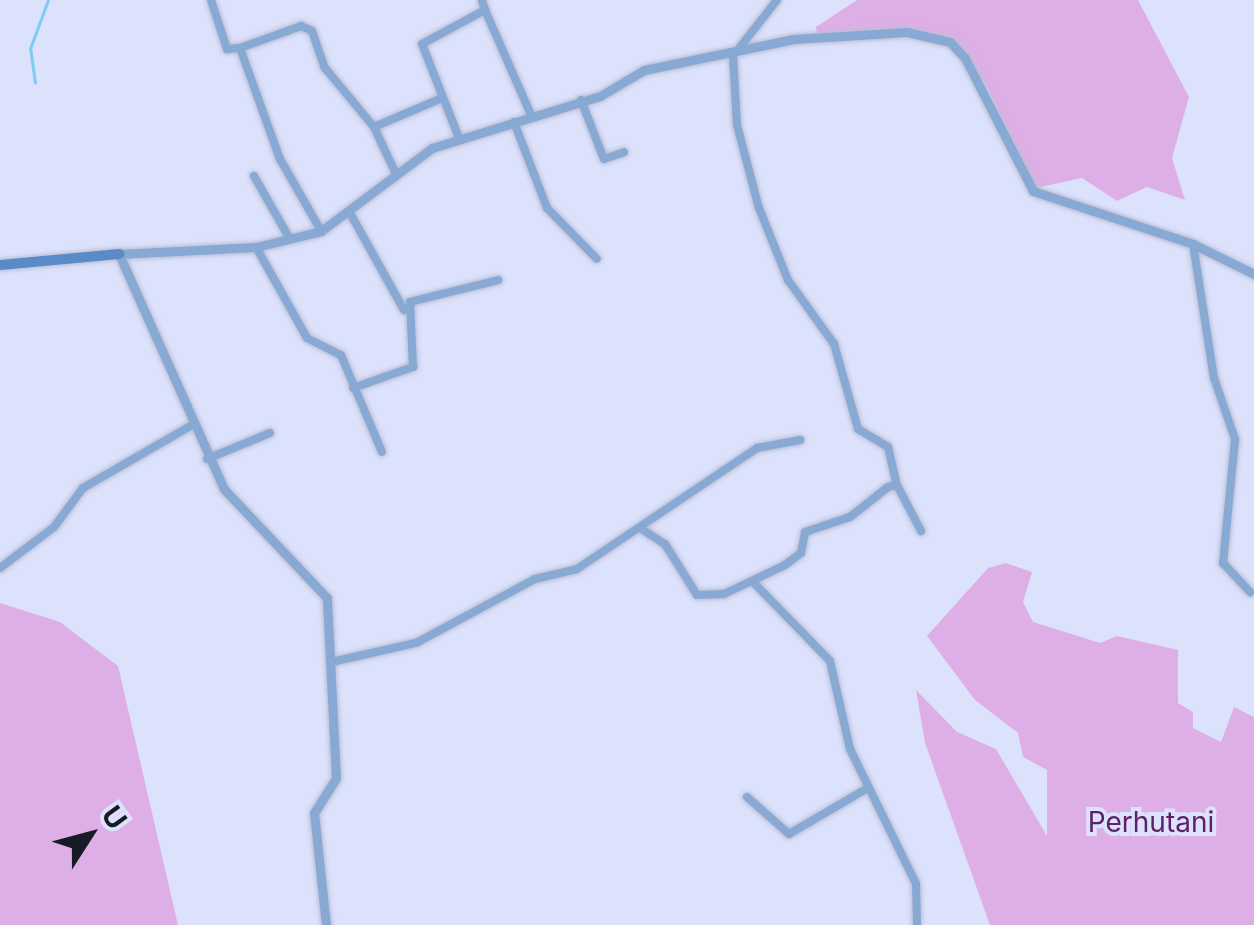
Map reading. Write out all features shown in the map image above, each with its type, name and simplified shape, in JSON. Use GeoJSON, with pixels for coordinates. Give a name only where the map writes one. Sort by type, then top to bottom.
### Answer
{"type":"FeatureCollection","features":[{"type":"Feature","properties":{"kind":"main road"},"geometry":{"type":"LineString","coordinates":[[0,265],[118,254]]}},
{"type":"Feature","properties":{"kind":"street"},"geometry":{"type":"LineString","coordinates":[[212,0],[226,49],[307,27],[333,79],[374,127],[395,172]]}},
{"type":"Feature","properties":{"kind":"street"},"geometry":{"type":"LineString","coordinates":[[482,0],[532,117]]}},
{"type":"Feature","properties":{"kind":"street"},"geometry":{"type":"LineString","coordinates":[[777,0],[734,53],[737,125],[758,208],[788,280],[834,344],[858,430],[888,447],[897,486],[921,531]]}},
{"type":"Feature","properties":{"kind":"street"},"geometry":{"type":"LineString","coordinates":[[459,138],[422,44],[485,10]]}},
{"type":"Feature","properties":{"kind":"street"},"geometry":{"type":"LineString","coordinates":[[326,925],[314,813],[336,778],[336,661],[321,588],[226,492],[192,425],[118,254],[256,247],[321,231],[350,212],[395,172],[459,138],[582,100],[644,70],[734,53],[908,32],[950,42],[983,85],[1032,191],[1193,244],[1254,274]]}},
{"type":"Feature","properties":{"kind":"street"},"geometry":{"type":"LineString","coordinates":[[240,48],[280,159],[321,231]]}},
{"type":"Feature","properties":{"kind":"street"},"geometry":{"type":"LineString","coordinates":[[374,127],[442,98]]}},
{"type":"Feature","properties":{"kind":"street"},"geometry":{"type":"LineString","coordinates":[[582,100],[604,159],[624,152]]}},
{"type":"Feature","properties":{"kind":"street"},"geometry":{"type":"LineString","coordinates":[[514,122],[546,208],[597,259]]}},
{"type":"Feature","properties":{"kind":"street"},"geometry":{"type":"LineString","coordinates":[[254,176],[290,239]]}},
{"type":"Feature","properties":{"kind":"street"},"geometry":{"type":"LineString","coordinates":[[350,212],[404,310],[413,366],[353,388]]}},
{"type":"Feature","properties":{"kind":"street"},"geometry":{"type":"LineString","coordinates":[[1193,244],[1214,378],[1235,439],[1223,563],[1250,592]]}},
{"type":"Feature","properties":{"kind":"street"},"geometry":{"type":"LineString","coordinates":[[256,247],[307,338],[338,351],[382,452]]}},
{"type":"Feature","properties":{"kind":"street"},"geometry":{"type":"LineString","coordinates":[[404,310],[416,298],[498,280]]}},
{"type":"Feature","properties":{"kind":"street"},"geometry":{"type":"LineString","coordinates":[[0,568],[54,527],[83,488],[192,425]]}},
{"type":"Feature","properties":{"kind":"street"},"geometry":{"type":"LineString","coordinates":[[208,459],[270,433]]}},
{"type":"Feature","properties":{"kind":"street"},"geometry":{"type":"LineString","coordinates":[[336,661],[416,644],[535,579],[577,569],[757,448],[800,440]]}},
{"type":"Feature","properties":{"kind":"street"},"geometry":{"type":"LineString","coordinates":[[640,528],[665,544],[697,595],[753,582],[801,552],[805,532],[897,486]]}},
{"type":"Feature","properties":{"kind":"street"},"geometry":{"type":"LineString","coordinates":[[753,582],[830,662],[866,789],[916,884],[917,925]]}},
{"type":"Feature","properties":{"kind":"street"},"geometry":{"type":"LineString","coordinates":[[747,797],[789,834],[866,789]]}},
{"type":"Feature","properties":{"kind":"green space"},"geometry":{"type":"Polygon","coordinates":[[[857,0],[1138,0],[1189,97],[1172,158],[1185,200],[1147,187],[1117,201],[1082,178],[1036,188],[985,84],[951,40],[907,30],[818,42],[816,27],[857,0]]]}},
{"type":"Feature","properties":{"kind":"green space","name":"Perhutani"},"geometry":{"type":"Polygon","coordinates":[[[1006,563],[1032,572],[1023,602],[1033,622],[1100,643],[1117,636],[1178,650],[1178,703],[1193,712],[1193,728],[1221,742],[1234,707],[1254,717],[1254,925],[990,925],[925,743],[916,690],[957,732],[996,749],[1047,836],[1047,770],[1023,757],[1018,733],[975,700],[927,636],[988,568],[1006,563]]]}},
{"type":"Feature","properties":{"kind":"green space"},"geometry":{"type":"Polygon","coordinates":[[[0,603],[60,622],[118,666],[178,925],[0,925],[0,603]]]}},
{"type":"Feature","properties":{"kind":"waterway"},"geometry":{"type":"LineString","coordinates":[[35,83],[30,49],[48,0]]}}]}
